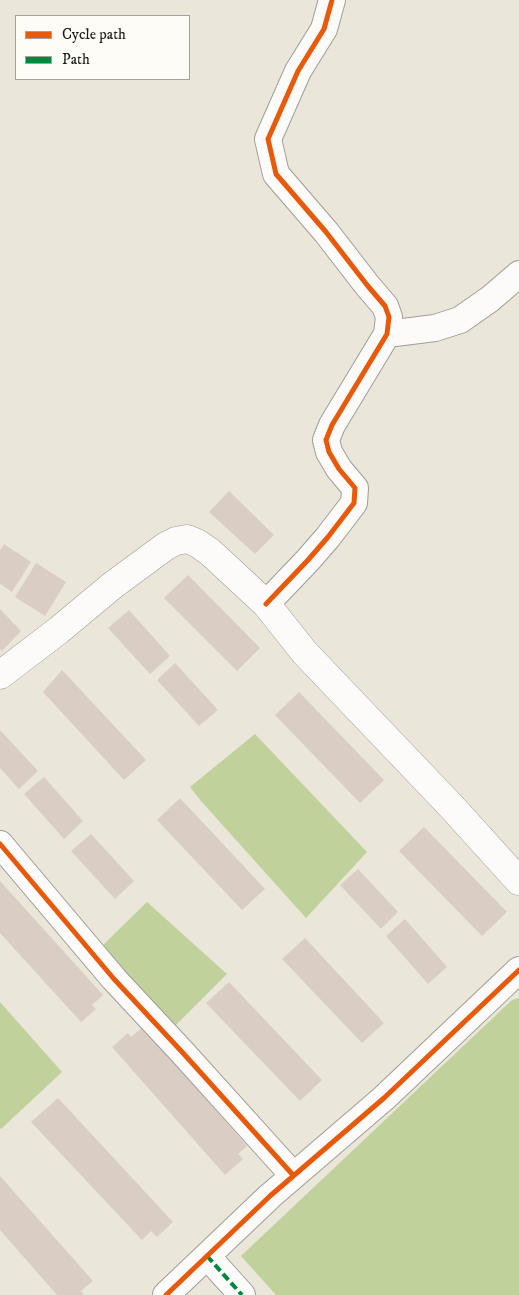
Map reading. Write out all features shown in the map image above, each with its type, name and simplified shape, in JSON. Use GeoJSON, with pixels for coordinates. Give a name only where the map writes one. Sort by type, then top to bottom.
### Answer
{"type":"FeatureCollection","features":[{"type":"Feature","properties":{"kind":"main road"},"geometry":{"type":"LineString","coordinates":[[0,674],[166,546],[176,540],[187,539],[210,552],[266,604],[305,653],[451,806],[519,881]]}},
{"type":"Feature","properties":{"kind":"street"},"geometry":{"type":"LineString","coordinates":[[266,604],[308,560],[354,503],[355,488],[328,452],[326,440],[332,425],[387,334],[389,317],[385,306],[326,232],[276,174],[268,139],[298,71],[324,29],[332,0]]}},
{"type":"Feature","properties":{"kind":"street"},"geometry":{"type":"LineString","coordinates":[[387,334],[435,328],[460,320],[490,299],[519,274]]}},
{"type":"Feature","properties":{"kind":"street"},"geometry":{"type":"LineString","coordinates":[[0,844],[114,979],[293,1176]]}},
{"type":"Feature","properties":{"kind":"street"},"geometry":{"type":"LineString","coordinates":[[166,1295],[293,1176],[384,1098],[519,970]]}},
{"type":"Feature","properties":{"kind":"street"},"geometry":{"type":"LineString","coordinates":[[207,1256],[242,1295]]}},
{"type":"Feature","properties":{"kind":"green space"},"geometry":{"type":"Polygon","coordinates":[[[255,734],[367,852],[306,918],[190,787],[255,734]]]}},
{"type":"Feature","properties":{"kind":"green space"},"geometry":{"type":"Polygon","coordinates":[[[147,902],[227,974],[174,1027],[101,947],[147,902]]]}},
{"type":"Feature","properties":{"kind":"green space"},"geometry":{"type":"Polygon","coordinates":[[[519,998],[519,1295],[276,1295],[241,1256],[512,1000],[519,998]]]}},
{"type":"Feature","properties":{"kind":"green space"},"geometry":{"type":"Polygon","coordinates":[[[0,1002],[62,1072],[1,1129],[0,1128],[0,1002]]]}},
{"type":"Feature","properties":{"kind":"building"},"geometry":{"type":"Polygon","coordinates":[[[229,491],[274,535],[255,554],[209,512],[229,491]]]}},
{"type":"Feature","properties":{"kind":"building"},"geometry":{"type":"Polygon","coordinates":[[[4,544],[31,562],[12,592],[0,584],[0,550],[4,544]]]}},
{"type":"Feature","properties":{"kind":"building"},"geometry":{"type":"Polygon","coordinates":[[[36,563],[66,582],[45,616],[15,597],[36,563]]]}},
{"type":"Feature","properties":{"kind":"building"},"geometry":{"type":"Polygon","coordinates":[[[188,575],[260,648],[237,671],[164,598],[188,575]]]}},
{"type":"Feature","properties":{"kind":"building"},"geometry":{"type":"Polygon","coordinates":[[[0,609],[21,631],[2,651],[0,649],[0,609]]]}},
{"type":"Feature","properties":{"kind":"building"},"geometry":{"type":"Polygon","coordinates":[[[129,610],[170,656],[150,674],[108,628],[129,610]]]}},
{"type":"Feature","properties":{"kind":"building"},"geometry":{"type":"Polygon","coordinates":[[[175,663],[218,710],[199,726],[157,680],[175,663]]]}},
{"type":"Feature","properties":{"kind":"building"},"geometry":{"type":"Polygon","coordinates":[[[62,670],[146,760],[124,780],[43,692],[62,670]]]}},
{"type":"Feature","properties":{"kind":"building"},"geometry":{"type":"Polygon","coordinates":[[[299,692],[384,780],[360,803],[275,715],[299,692]]]}},
{"type":"Feature","properties":{"kind":"building"},"geometry":{"type":"Polygon","coordinates":[[[0,730],[38,771],[19,789],[0,768],[0,730]]]}},
{"type":"Feature","properties":{"kind":"building"},"geometry":{"type":"Polygon","coordinates":[[[44,777],[83,821],[64,839],[24,794],[44,777]]]}},
{"type":"Feature","properties":{"kind":"building"},"geometry":{"type":"Polygon","coordinates":[[[180,798],[265,889],[242,910],[157,820],[180,798]]]}},
{"type":"Feature","properties":{"kind":"building"},"geometry":{"type":"Polygon","coordinates":[[[424,827],[507,912],[482,936],[399,851],[424,827]]]}},
{"type":"Feature","properties":{"kind":"building"},"geometry":{"type":"Polygon","coordinates":[[[91,834],[134,881],[115,899],[71,851],[91,834]]]}},
{"type":"Feature","properties":{"kind":"building"},"geometry":{"type":"Polygon","coordinates":[[[358,869],[398,912],[381,929],[340,885],[358,869]]]}},
{"type":"Feature","properties":{"kind":"building"},"geometry":{"type":"Polygon","coordinates":[[[0,881],[103,995],[92,1005],[96,1009],[81,1022],[0,933],[0,881]]]}},
{"type":"Feature","properties":{"kind":"building"},"geometry":{"type":"Polygon","coordinates":[[[405,919],[447,967],[428,984],[386,936],[405,919]]]}},
{"type":"Feature","properties":{"kind":"building"},"geometry":{"type":"Polygon","coordinates":[[[305,938],[384,1023],[362,1043],[282,959],[305,938]]]}},
{"type":"Feature","properties":{"kind":"building"},"geometry":{"type":"Polygon","coordinates":[[[229,982],[322,1080],[300,1101],[206,1003],[229,982]]]}},
{"type":"Feature","properties":{"kind":"building"},"geometry":{"type":"Polygon","coordinates":[[[143,1027],[247,1146],[238,1154],[243,1159],[225,1175],[112,1047],[128,1033],[131,1037],[143,1027]]]}},
{"type":"Feature","properties":{"kind":"building"},"geometry":{"type":"Polygon","coordinates":[[[58,1098],[173,1222],[157,1237],[151,1231],[142,1240],[31,1122],[58,1098]]]}},
{"type":"Feature","properties":{"kind":"building"},"geometry":{"type":"Polygon","coordinates":[[[0,1176],[93,1281],[81,1291],[84,1295],[57,1295],[0,1230],[0,1176]]]}},
{"type":"Feature","properties":{"kind":"marked path"},"geometry":{"type":"LineString","coordinates":[[207,1256],[242,1295]]}},
{"type":"Feature","properties":{"kind":"cycle path"},"geometry":{"type":"LineString","coordinates":[[266,604],[308,560],[354,503],[355,488],[339,469],[329,452],[326,440],[332,425],[387,334],[389,317],[385,306],[326,232],[276,174],[268,139],[298,71],[324,29],[332,0]]}},
{"type":"Feature","properties":{"kind":"cycle path"},"geometry":{"type":"LineString","coordinates":[[0,844],[114,979],[293,1175]]}},
{"type":"Feature","properties":{"kind":"cycle path"},"geometry":{"type":"LineString","coordinates":[[166,1295],[270,1196],[384,1098],[519,970]]}}]}
